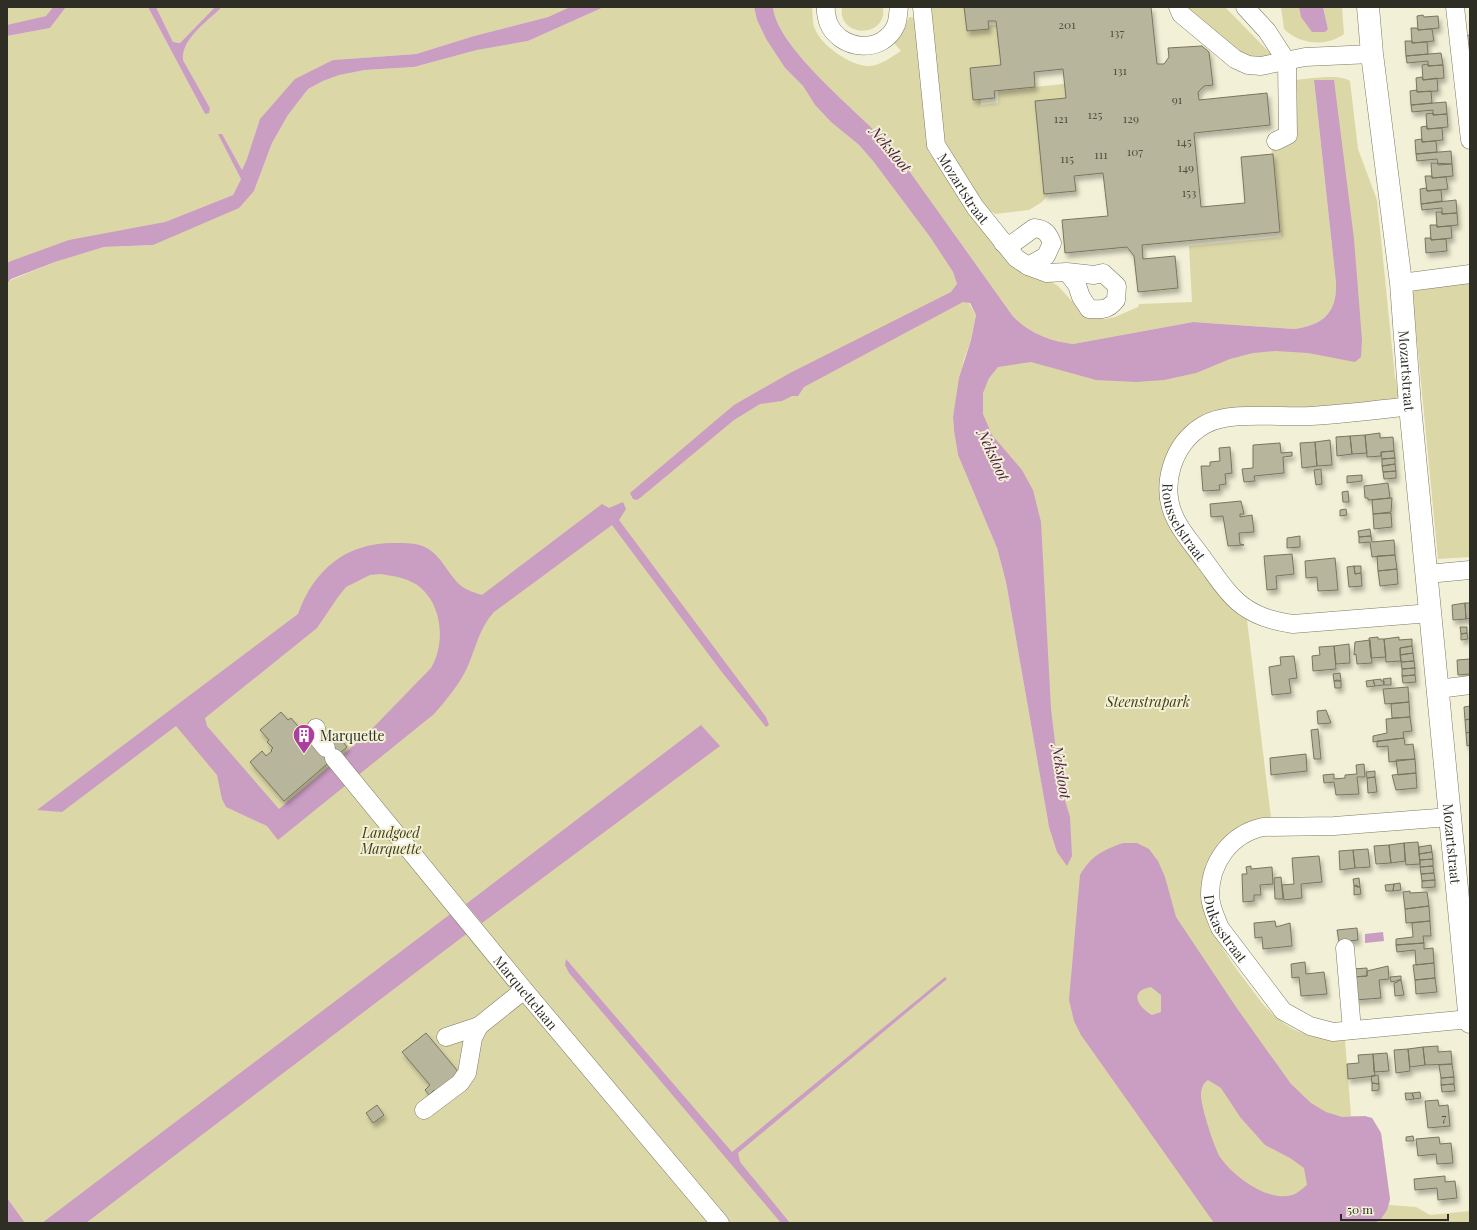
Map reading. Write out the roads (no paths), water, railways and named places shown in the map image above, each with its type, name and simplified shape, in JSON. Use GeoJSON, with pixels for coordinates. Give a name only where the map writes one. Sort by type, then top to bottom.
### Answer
{"type":"FeatureCollection","features":[{"type":"Feature","properties":{"kind":"main road","name":"Mozartstraat"},"geometry":{"type":"LineString","coordinates":[[1359,7],[1361,25],[1372,54]]}},
{"type":"Feature","properties":{"kind":"main road","name":"Mozartstraat"},"geometry":{"type":"LineString","coordinates":[[1368,7],[1372,54],[1401,283],[1410,406],[1470,1022]]}},
{"type":"Feature","properties":{"kind":"street"},"geometry":{"type":"LineString","coordinates":[[826,7],[825,12],[832,31],[846,43],[865,47],[883,41],[896,26],[900,7]]}},
{"type":"Feature","properties":{"kind":"street","name":"Mozartstraat"},"geometry":{"type":"LineString","coordinates":[[922,7],[936,145],[975,207],[1016,258],[1028,266],[1047,273],[1067,272]]}},
{"type":"Feature","properties":{"kind":"street"},"geometry":{"type":"LineString","coordinates":[[1178,7],[1181,14],[1236,59],[1248,65],[1261,66],[1287,62],[1305,56],[1372,54]]}},
{"type":"Feature","properties":{"kind":"street"},"geometry":{"type":"LineString","coordinates":[[1245,7],[1267,31],[1287,62],[1288,135],[1276,142]]}},
{"type":"Feature","properties":{"kind":"street"},"geometry":{"type":"LineString","coordinates":[[1455,7],[1470,140]]}},
{"type":"Feature","properties":{"kind":"street"},"geometry":{"type":"LineString","coordinates":[[1003,243],[1012,244],[1034,228],[1043,229],[1048,234],[1052,243],[1046,256],[1028,266]]}},
{"type":"Feature","properties":{"kind":"street"},"geometry":{"type":"LineString","coordinates":[[1401,283],[1470,274]]}},
{"type":"Feature","properties":{"kind":"street","name":"Rousselstraat"},"geometry":{"type":"LineString","coordinates":[[1410,406],[1311,416],[1219,419],[1204,424],[1184,442],[1174,458],[1168,490],[1170,503],[1176,520],[1225,589],[1238,603],[1255,614],[1272,621],[1293,624],[1431,613]]}},
{"type":"Feature","properties":{"kind":"street"},"geometry":{"type":"LineString","coordinates":[[1426,574],[1470,570]]}},
{"type":"Feature","properties":{"kind":"street"},"geometry":{"type":"LineString","coordinates":[[1438,689],[1470,686]]}},
{"type":"Feature","properties":{"kind":"street","name":"Marquettelaan"},"geometry":{"type":"LineString","coordinates":[[316,728],[316,737],[524,990],[720,1223]]}},
{"type":"Feature","properties":{"kind":"street","name":"Dukasstraat"},"geometry":{"type":"LineString","coordinates":[[1450,817],[1334,826],[1263,827],[1244,834],[1226,848],[1212,877],[1210,896],[1220,928],[1283,1011],[1300,1022],[1333,1032],[1470,1019]]}},
{"type":"Feature","properties":{"kind":"street"},"geometry":{"type":"LineString","coordinates":[[1345,948],[1352,1030]]}},
{"type":"Feature","properties":{"kind":"street"},"geometry":{"type":"LineString","coordinates":[[446,1037],[479,1026],[524,990]]}},
{"type":"Feature","properties":{"kind":"street"},"geometry":{"type":"LineString","coordinates":[[424,1110],[460,1083],[467,1073],[473,1038],[479,1026]]}},
{"type":"Feature","properties":{"kind":"water"},"geometry":{"type":"Polygon","coordinates":[[[53,7],[66,7],[50,28],[7,36],[7,25],[46,16],[53,7]]]}},
{"type":"Feature","properties":{"kind":"water"},"geometry":{"type":"Polygon","coordinates":[[[149,7],[156,7],[173,42],[180,43],[215,7],[222,7],[196,31],[186,45],[183,60],[210,108],[209,113],[205,114],[149,7]]]}},
{"type":"Feature","properties":{"kind":"water"},"geometry":{"type":"Polygon","coordinates":[[[570,7],[604,7],[528,41],[477,50],[414,67],[365,70],[339,75],[323,81],[308,89],[288,115],[272,143],[254,191],[239,208],[153,245],[104,247],[55,262],[11,279],[7,284],[7,263],[11,261],[69,240],[165,222],[233,195],[241,179],[218,134],[222,134],[242,170],[260,119],[295,79],[333,60],[416,54],[474,36],[548,17],[570,7]]]}},
{"type":"Feature","properties":{"kind":"water","name":"Neksloot"},"geometry":{"type":"Polygon","coordinates":[[[754,7],[773,7],[778,24],[790,43],[806,63],[895,151],[1012,315],[1025,327],[1040,335],[1056,341],[1073,344],[1193,322],[1294,329],[1313,324],[1326,316],[1331,310],[1334,302],[1336,283],[1314,80],[1334,80],[1354,239],[1362,340],[1361,357],[1355,362],[1308,353],[1276,351],[1253,353],[1230,359],[1196,373],[1164,380],[1136,382],[1096,380],[1031,362],[998,367],[989,378],[983,393],[983,414],[992,435],[1022,470],[1033,490],[1041,522],[1051,709],[1060,784],[1070,817],[1072,856],[1067,866],[1057,852],[1049,827],[1006,582],[997,548],[958,455],[953,417],[959,378],[971,340],[976,315],[970,303],[963,302],[804,387],[798,396],[792,396],[782,401],[760,404],[734,420],[640,498],[637,500],[633,499],[630,493],[734,405],[790,373],[951,292],[957,284],[953,272],[930,237],[873,161],[859,145],[831,122],[815,105],[803,86],[785,68],[766,39],[757,20],[754,7]]]}},
{"type":"Feature","properties":{"kind":"water"},"geometry":{"type":"Polygon","coordinates":[[[1299,7],[1323,7],[1328,29],[1325,32],[1312,32],[1301,17],[1299,7]]]}},
{"type":"Feature","properties":{"kind":"water"},"geometry":{"type":"Polygon","coordinates":[[[623,502],[626,509],[619,520],[766,717],[769,725],[766,727],[721,671],[612,525],[494,612],[481,631],[467,668],[460,680],[434,714],[278,840],[267,826],[226,807],[222,799],[217,775],[176,726],[62,812],[37,810],[298,614],[313,584],[323,571],[348,553],[362,547],[378,544],[407,543],[422,546],[436,555],[460,585],[468,590],[482,595],[602,504],[609,508],[623,502]],[[380,574],[370,575],[346,587],[317,628],[205,718],[207,726],[279,809],[366,735],[431,668],[435,659],[440,638],[440,626],[434,605],[421,588],[412,582],[402,578],[380,574]]]}},
{"type":"Feature","properties":{"kind":"water"},"geometry":{"type":"Polygon","coordinates":[[[701,725],[720,746],[482,923],[466,904],[701,725]]]}},
{"type":"Feature","properties":{"kind":"water"},"geometry":{"type":"Polygon","coordinates":[[[1123,843],[1137,843],[1149,849],[1158,861],[1165,877],[1176,917],[1236,1007],[1291,1084],[1311,1103],[1326,1112],[1342,1117],[1365,1116],[1372,1118],[1381,1133],[1390,1199],[1387,1210],[1381,1219],[1375,1223],[1214,1223],[1081,1035],[1074,1021],[1069,1000],[1080,875],[1093,858],[1098,854],[1123,843]],[[1151,987],[1139,992],[1138,1000],[1139,1004],[1152,1015],[1161,1012],[1161,995],[1151,987]],[[1208,1080],[1204,1084],[1201,1095],[1208,1127],[1220,1157],[1233,1172],[1252,1186],[1272,1195],[1292,1195],[1307,1185],[1304,1168],[1290,1158],[1265,1145],[1240,1117],[1221,1088],[1208,1080]]]}},
{"type":"Feature","properties":{"kind":"water"},"geometry":{"type":"Polygon","coordinates":[[[453,912],[469,932],[86,1223],[42,1223],[453,912]]]}},
{"type":"Feature","properties":{"kind":"water"},"geometry":{"type":"Polygon","coordinates":[[[1383,932],[1384,941],[1365,943],[1365,934],[1383,932]]]}},
{"type":"Feature","properties":{"kind":"water"},"geometry":{"type":"Polygon","coordinates":[[[566,959],[732,1152],[945,977],[947,979],[738,1153],[740,1162],[790,1223],[781,1223],[569,973],[565,965],[566,959]]]}},
{"type":"Feature","properties":{"kind":"water"},"geometry":{"type":"Polygon","coordinates":[[[7,1198],[25,1223],[7,1222],[7,1198]]]}},
{"type":"Feature","properties":{"kind":"place","name":"Marquette"},"geometry":{"type":"Point","coordinates":[304,754]}},
{"type":"Feature","properties":{"kind":"park label","name":"Steenstrapark"},"geometry":{"type":"Point","coordinates":[1148,701]}},
{"type":"Feature","properties":{"kind":"park label","name":"Landgoed Marquette"},"geometry":{"type":"Point","coordinates":[391,840]}}]}
